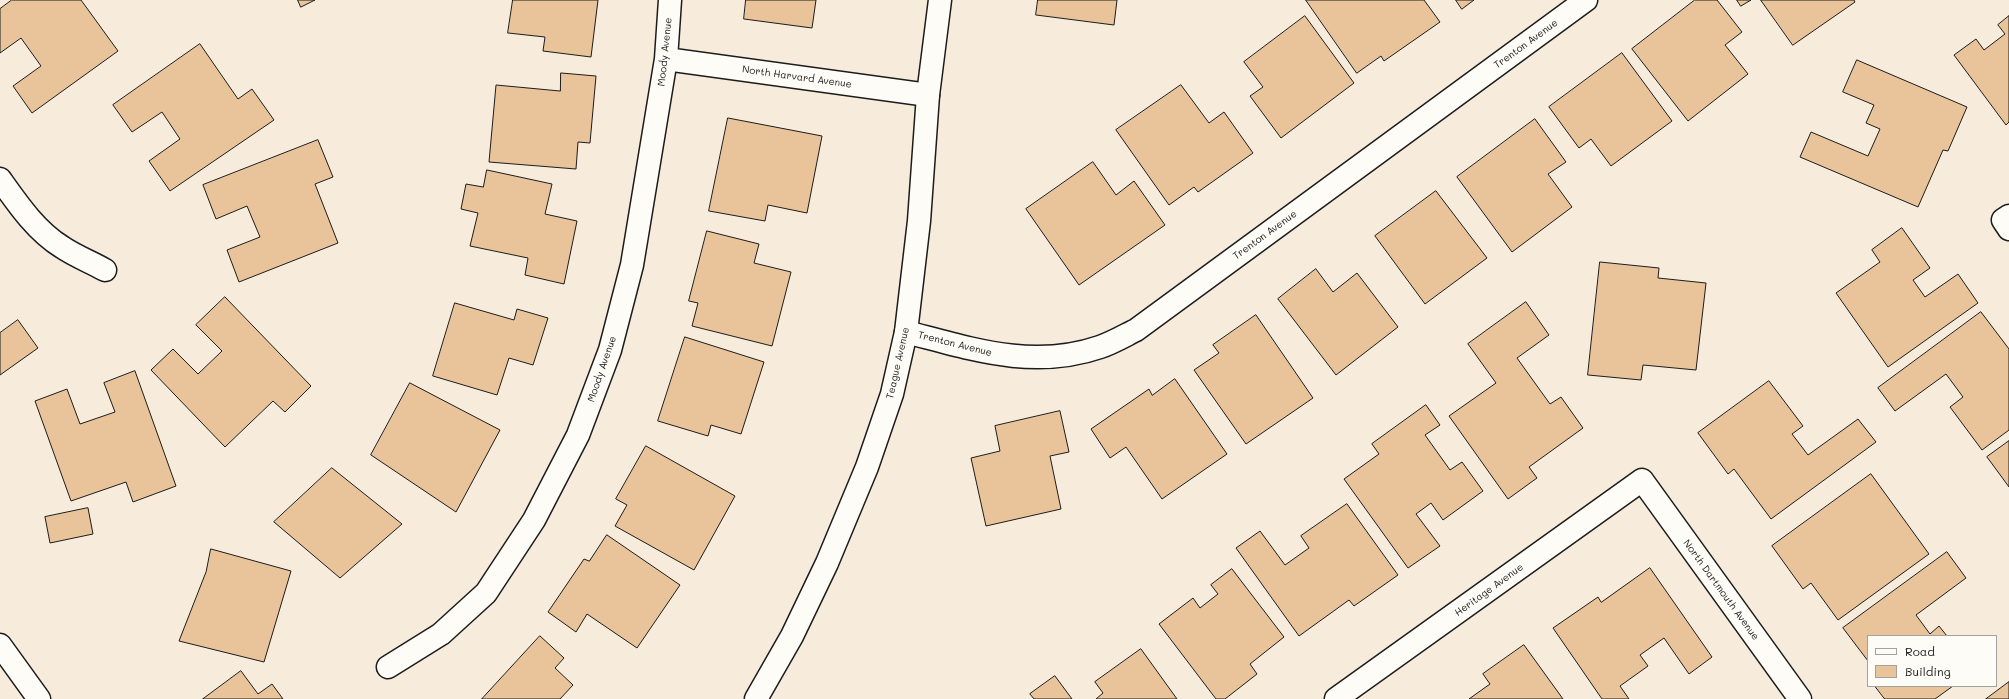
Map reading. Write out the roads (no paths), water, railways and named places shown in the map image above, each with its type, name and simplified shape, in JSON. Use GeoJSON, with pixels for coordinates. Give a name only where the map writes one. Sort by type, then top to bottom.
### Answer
{"type":"FeatureCollection","features":[{"type":"Feature","properties":{"kind":"street","name":"Moody Avenue"},"geometry":{"type":"LineString","coordinates":[[388,667],[441,634],[486,592],[534,520],[578,435],[610,350],[632,265],[666,59],[670,0]]}},
{"type":"Feature","properties":{"kind":"street","name":"Teague Avenue"},"geometry":{"type":"LineString","coordinates":[[756,699],[795,630],[827,563],[867,467],[892,394],[906,332],[919,221],[928,95],[940,0]]}},
{"type":"Feature","properties":{"kind":"street","name":"Trenton Avenue"},"geometry":{"type":"LineString","coordinates":[[906,332],[995,354],[1027,358],[1065,356],[1101,347],[1136,330],[1586,0]]}},
{"type":"Feature","properties":{"kind":"street","name":"North Harvard Avenue"},"geometry":{"type":"LineString","coordinates":[[666,59],[928,95]]}},
{"type":"Feature","properties":{"kind":"street"},"geometry":{"type":"LineString","coordinates":[[0,179],[20,207],[61,247],[105,270]]}},
{"type":"Feature","properties":{"kind":"street"},"geometry":{"type":"LineString","coordinates":[[2009,216],[2003,220],[2009,229]]}},
{"type":"Feature","properties":{"kind":"street","name":"Heritage Avenue"},"geometry":{"type":"LineString","coordinates":[[1336,699],[1642,480]]}},
{"type":"Feature","properties":{"kind":"street","name":"North Dartmouth Avenue"},"geometry":{"type":"LineString","coordinates":[[1642,480],[1800,699]]}},
{"type":"Feature","properties":{"kind":"street"},"geometry":{"type":"LineString","coordinates":[[0,645],[39,699]]}}]}
